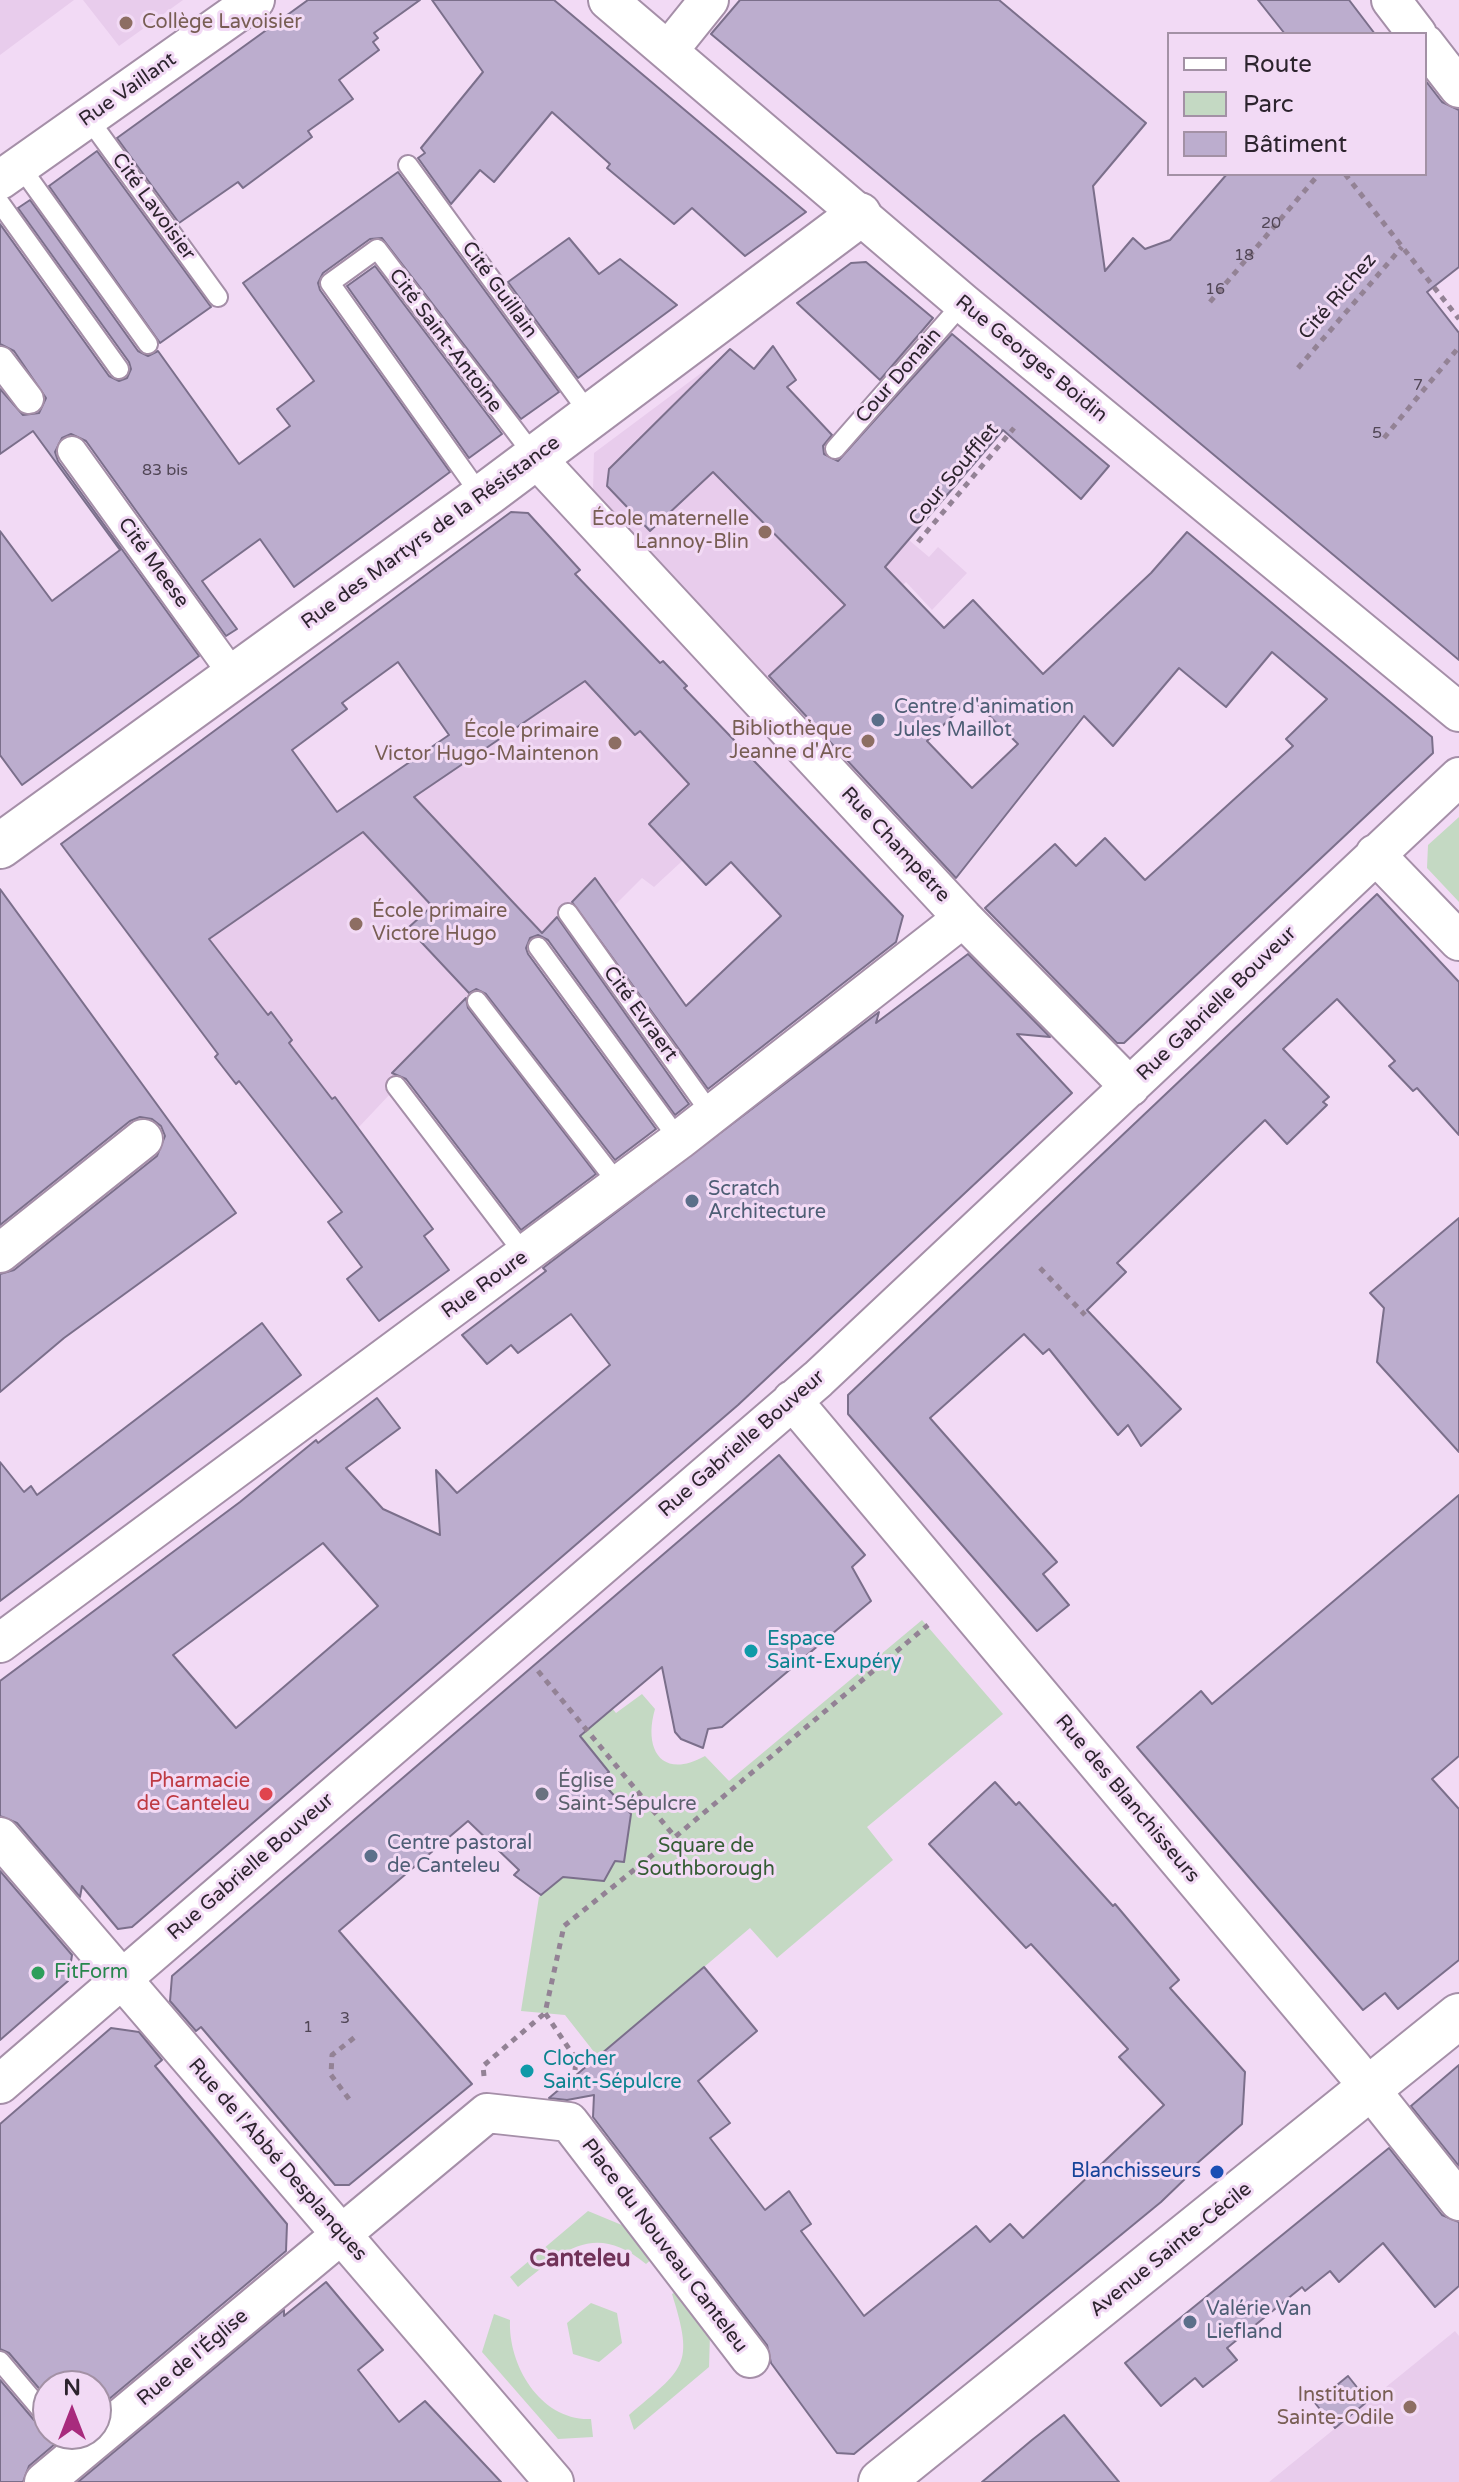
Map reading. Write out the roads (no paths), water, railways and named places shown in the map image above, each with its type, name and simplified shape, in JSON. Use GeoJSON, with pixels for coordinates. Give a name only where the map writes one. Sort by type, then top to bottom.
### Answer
{"type":"FeatureCollection","features":[{"type":"Feature","properties":{"kind":"street","name":"Rue Vaillant"},"geometry":{"type":"LineString","coordinates":[[10,173],[255,0]]}},
{"type":"Feature","properties":{"kind":"street","name":"Rue Georges Boidin"},"geometry":{"type":"LineString","coordinates":[[608,0],[963,303],[1459,712]]}},
{"type":"Feature","properties":{"kind":"street"},"geometry":{"type":"LineString","coordinates":[[668,51],[709,0]]}},
{"type":"Feature","properties":{"kind":"street"},"geometry":{"type":"LineString","coordinates":[[1391,0],[1415,32]]}},
{"type":"Feature","properties":{"kind":"street"},"geometry":{"type":"LineString","coordinates":[[1427,47],[1459,88]]}},
{"type":"Feature","properties":{"kind":"street","name":"Rue des Martyrs de la Résistance"},"geometry":{"type":"LineString","coordinates":[[3,839],[482,497],[859,215]]}},
{"type":"Feature","properties":{"kind":"street"},"geometry":{"type":"LineString","coordinates":[[0,361],[29,399]]}},
{"type":"Feature","properties":{"kind":"street","name":"Cité Meese"},"geometry":{"type":"LineString","coordinates":[[72,451],[234,676]]}},
{"type":"Feature","properties":{"kind":"street","name":"Rue Champêtre"},"geometry":{"type":"LineString","coordinates":[[535,457],[963,918],[1130,1087]]}},
{"type":"Feature","properties":{"kind":"street","name":"Rue Gabrielle Bouveur"},"geometry":{"type":"LineString","coordinates":[[0,2084],[792,1400],[1459,777]]}},
{"type":"Feature","properties":{"kind":"street"},"geometry":{"type":"LineString","coordinates":[[1375,854],[1459,941]]}},
{"type":"Feature","properties":{"kind":"street","name":"Rue Roure"},"geometry":{"type":"LineString","coordinates":[[0,1643],[679,1140],[963,918]]}},
{"type":"Feature","properties":{"kind":"street"},"geometry":{"type":"LineString","coordinates":[[0,1253],[143,1139]]}},
{"type":"Feature","properties":{"kind":"street","name":"Rue des Blanchisseurs"},"geometry":{"type":"LineString","coordinates":[[792,1400],[1459,2201]]}},
{"type":"Feature","properties":{"kind":"street","name":"Rue de l'Abbé Desplanques"},"geometry":{"type":"LineString","coordinates":[[0,1837],[554,2482]]}},
{"type":"Feature","properties":{"kind":"street","name":"Avenue Sainte-Cécile"},"geometry":{"type":"LineString","coordinates":[[881,2482],[1459,2016]]}},
{"type":"Feature","properties":{"kind":"street","name":"Place du Nouveau Canteleu"},"geometry":{"type":"LineString","coordinates":[[341,2235],[487,2113],[569,2122],[750,2358]]}},
{"type":"Feature","properties":{"kind":"street","name":"Rue de l'Église"},"geometry":{"type":"LineString","coordinates":[[112,2412],[341,2235]]}},
{"type":"Feature","properties":{"kind":"street","name":"Rue de l'Église"},"geometry":{"type":"LineString","coordinates":[[44,2482],[67,2450]]}},
{"type":"Feature","properties":{"kind":"lane","name":"Cité Lavoisier"},"geometry":{"type":"LineString","coordinates":[[88,118],[218,297]]}},
{"type":"Feature","properties":{"kind":"lane","name":"Cité Guillain"},"geometry":{"type":"LineString","coordinates":[[408,165],[591,416]]}},
{"type":"Feature","properties":{"kind":"lane"},"geometry":{"type":"LineString","coordinates":[[10,173],[148,344]]}},
{"type":"Feature","properties":{"kind":"lane"},"geometry":{"type":"LineString","coordinates":[[0,203],[119,369]]}},
{"type":"Feature","properties":{"kind":"lane","name":"Cité Saint-Antoine"},"geometry":{"type":"LineString","coordinates":[[482,497],[330,283],[377,249],[535,457]]}},
{"type":"Feature","properties":{"kind":"lane","name":"Cour Donain"},"geometry":{"type":"LineString","coordinates":[[835,449],[963,303]]}},
{"type":"Feature","properties":{"kind":"lane","name":"Cité Evraert"},"geometry":{"type":"LineString","coordinates":[[568,913],[712,1115]]}},
{"type":"Feature","properties":{"kind":"lane"},"geometry":{"type":"LineString","coordinates":[[538,947],[679,1140]]}},
{"type":"Feature","properties":{"kind":"lane"},"geometry":{"type":"LineString","coordinates":[[477,1001],[619,1185]]}},
{"type":"Feature","properties":{"kind":"lane"},"geometry":{"type":"LineString","coordinates":[[396,1086],[525,1255]]}},
{"type":"Feature","properties":{"kind":"lane"},"geometry":{"type":"LineString","coordinates":[[0,2361],[32,2399]]}},
{"type":"Feature","properties":{"kind":"place","name":"Collège Lavoisier"},"geometry":{"type":"Point","coordinates":[126,23]}},
{"type":"Feature","properties":{"kind":"place","name":"École maternelle Lannoy-Blin"},"geometry":{"type":"Point","coordinates":[765,532]}},
{"type":"Feature","properties":{"kind":"place","name":"Centre d'animation Jules Maillot"},"geometry":{"type":"Point","coordinates":[878,720]}},
{"type":"Feature","properties":{"kind":"place","name":"Bibliothèque Jeanne d'Arc"},"geometry":{"type":"Point","coordinates":[868,741]}},
{"type":"Feature","properties":{"kind":"place","name":"École primaire Victor Hugo-Maintenon"},"geometry":{"type":"Point","coordinates":[615,743]}},
{"type":"Feature","properties":{"kind":"place","name":"École primaire Victore Hugo"},"geometry":{"type":"Point","coordinates":[356,924]}},
{"type":"Feature","properties":{"kind":"place","name":"Scratch Architecture"},"geometry":{"type":"Point","coordinates":[692,1201]}},
{"type":"Feature","properties":{"kind":"place","name":"Espace Saint-Exupéry"},"geometry":{"type":"Point","coordinates":[751,1651]}},
{"type":"Feature","properties":{"kind":"place","name":"Pharmacie de Canteleu"},"geometry":{"type":"Point","coordinates":[266,1794]}},
{"type":"Feature","properties":{"kind":"place","name":"Église Saint-Sépulcre"},"geometry":{"type":"Point","coordinates":[542,1794]}},
{"type":"Feature","properties":{"kind":"place","name":"Centre pastoral de Canteleu"},"geometry":{"type":"Point","coordinates":[371,1856]}},
{"type":"Feature","properties":{"kind":"place","name":"FitForm"},"geometry":{"type":"Point","coordinates":[38,1973]}},
{"type":"Feature","properties":{"kind":"place","name":"Clocher Saint-Sépulcre"},"geometry":{"type":"Point","coordinates":[527,2071]}},
{"type":"Feature","properties":{"kind":"place","name":"Blanchisseurs"},"geometry":{"type":"Point","coordinates":[1217,2172]}},
{"type":"Feature","properties":{"kind":"place","name":"Valérie Van Liefland"},"geometry":{"type":"Point","coordinates":[1190,2322]}},
{"type":"Feature","properties":{"kind":"place","name":"Institution Sainte-Odile"},"geometry":{"type":"Point","coordinates":[1410,2407]}},
{"type":"Feature","properties":{"kind":"district","name":"Canteleu"},"geometry":{"type":"Point","coordinates":[580,2260]}},
{"type":"Feature","properties":{"kind":"park label","name":"Square de Southborough"},"geometry":{"type":"Point","coordinates":[706,1858]}}]}
